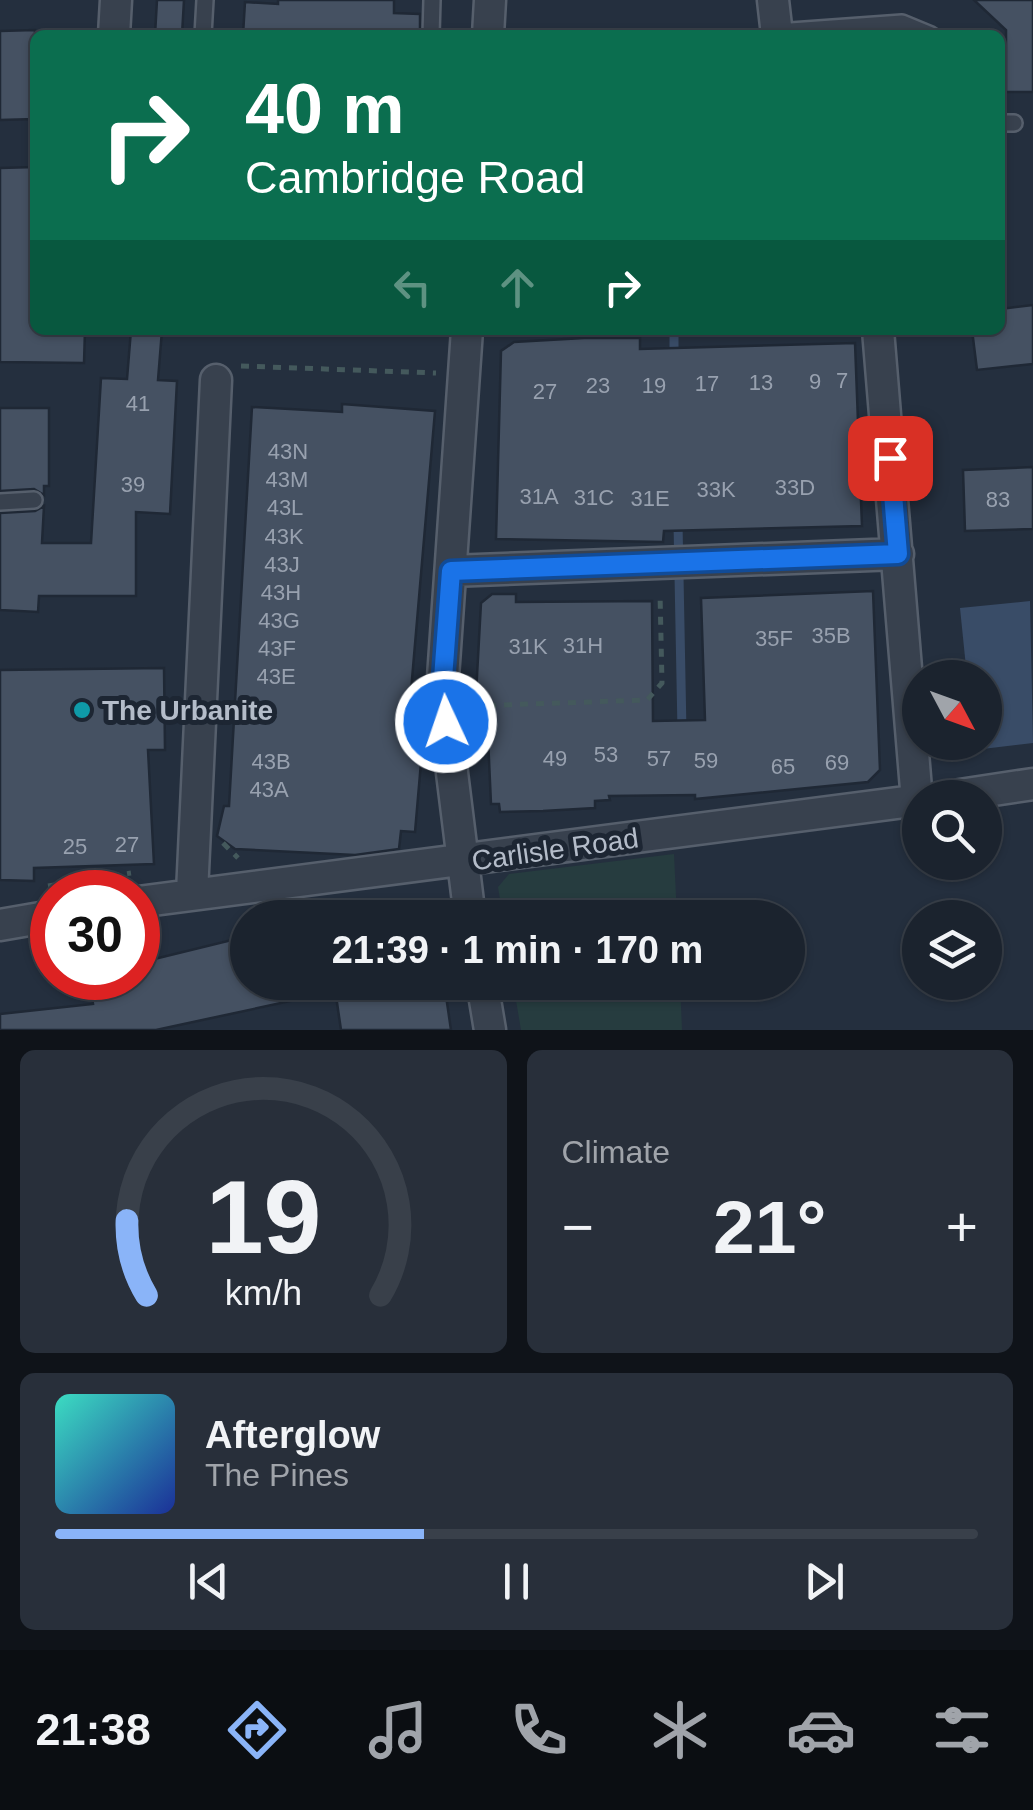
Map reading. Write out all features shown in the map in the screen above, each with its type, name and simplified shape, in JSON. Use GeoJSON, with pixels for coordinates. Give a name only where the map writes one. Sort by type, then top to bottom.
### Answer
{"type":"FeatureCollection","features":[{"type":"Feature","properties":{"kind":"street"},"geometry":{"type":"LineString","coordinates":[[114,30],[116,0]]}},
{"type":"Feature","properties":{"kind":"street"},"geometry":{"type":"LineString","coordinates":[[488,30],[490,0]]}},
{"type":"Feature","properties":{"kind":"street"},"geometry":{"type":"LineString","coordinates":[[773,0],[777,30]]}},
{"type":"Feature","properties":{"kind":"street"},"geometry":{"type":"LineString","coordinates":[[467,335],[442,692],[467,900]]}},
{"type":"Feature","properties":{"kind":"street"},"geometry":{"type":"LineString","coordinates":[[878,335],[924,780]]}},
{"type":"Feature","properties":{"kind":"street"},"geometry":{"type":"LineString","coordinates":[[192,893],[228,379]]}},
{"type":"Feature","properties":{"kind":"street"},"geometry":{"type":"LineString","coordinates":[[451,571],[898,554]]}},
{"type":"Feature","properties":{"kind":"street","name":"Carlisle Road"},"geometry":{"type":"LineString","coordinates":[[1002,789],[1033,784]]}},
{"type":"Feature","properties":{"kind":"street","name":"Carlisle Road"},"geometry":{"type":"LineString","coordinates":[[160,898],[902,803]]}},
{"type":"Feature","properties":{"kind":"street"},"geometry":{"type":"LineString","coordinates":[[0,925],[30,920]]}},
{"type":"Feature","properties":{"kind":"street"},"geometry":{"type":"LineString","coordinates":[[485,1000],[490,1030]]}},
{"type":"Feature","properties":{"kind":"lane"},"geometry":{"type":"LineString","coordinates":[[203,30],[205,0]]}},
{"type":"Feature","properties":{"kind":"lane"},"geometry":{"type":"LineString","coordinates":[[431,30],[432,0]]}},
{"type":"Feature","properties":{"kind":"lane"},"geometry":{"type":"LineString","coordinates":[[819,30],[902,22],[920,30]]}},
{"type":"Feature","properties":{"kind":"lane"},"geometry":{"type":"LineString","coordinates":[[0,502],[34,500]]}},
{"type":"Feature","properties":{"kind":"path"},"geometry":{"type":"LineString","coordinates":[[228,379],[241,363],[464,373]]}},
{"type":"Feature","properties":{"kind":"path"},"geometry":{"type":"LineString","coordinates":[[463,707],[646,700],[657,693],[662,682],[659,565]]}},
{"type":"Feature","properties":{"kind":"green space"},"geometry":{"type":"Polygon","coordinates":[[[674,854],[676,900],[500,900],[498,887],[509,874],[674,854]]]}},
{"type":"Feature","properties":{"kind":"green space"},"geometry":{"type":"Polygon","coordinates":[[[516,1000],[681,1000],[682,1030],[521,1030],[516,1000]]]}},
{"type":"Feature","properties":{"kind":"water"},"geometry":{"type":"Polygon","coordinates":[[[1030,601],[1033,743],[1002,747],[1002,660],[965,660],[960,608],[1030,601]]]}},
{"type":"Feature","properties":{"kind":"building"},"geometry":{"type":"Polygon","coordinates":[[[157,0],[184,0],[182,30],[155,30],[157,0]]]}},
{"type":"Feature","properties":{"kind":"building"},"geometry":{"type":"Polygon","coordinates":[[[278,0],[394,0],[394,13],[420,14],[420,30],[243,30],[245,2],[278,4],[278,0]]]}},
{"type":"Feature","properties":{"kind":"building"},"geometry":{"type":"Polygon","coordinates":[[[974,0],[1033,0],[1033,92],[1006,92],[1006,30],[974,0]]]}},
{"type":"Feature","properties":{"kind":"building"},"geometry":{"type":"Polygon","coordinates":[[[30,30],[30,119],[0,120],[0,31],[30,30]]]}},
{"type":"Feature","properties":{"kind":"building"},"geometry":{"type":"Polygon","coordinates":[[[30,167],[30,335],[85,335],[84,363],[0,362],[0,168],[30,167]]]}},
{"type":"Feature","properties":{"kind":"building"},"geometry":{"type":"Polygon","coordinates":[[[1033,305],[1033,364],[977,370],[973,335],[1005,335],[1005,308],[1033,305]]]}},
{"type":"Feature","properties":{"kind":"building"},"geometry":{"type":"Polygon","coordinates":[[[131,335],[162,335],[158,380],[177,381],[170,514],[136,512],[136,596],[39,596],[38,612],[0,610],[0,513],[35,511],[44,506],[42,543],[91,543],[101,378],[127,379],[131,335]]]}},
{"type":"Feature","properties":{"kind":"building"},"geometry":{"type":"Polygon","coordinates":[[[640,338],[640,349],[855,343],[862,526],[664,531],[663,542],[496,539],[501,351],[514,342],[640,338]]]}},
{"type":"Feature","properties":{"kind":"building"},"geometry":{"type":"Polygon","coordinates":[[[342,404],[435,411],[408,726],[424,728],[415,832],[401,831],[399,849],[355,855],[235,849],[217,836],[224,806],[229,806],[252,407],[342,412],[342,404]]]}},
{"type":"Feature","properties":{"kind":"building"},"geometry":{"type":"Polygon","coordinates":[[[0,408],[49,408],[49,486],[44,486],[44,495],[34,489],[0,491],[0,408]]]}},
{"type":"Feature","properties":{"kind":"building"},"geometry":{"type":"Polygon","coordinates":[[[1033,467],[1033,529],[965,531],[963,470],[1033,467]]]}},
{"type":"Feature","properties":{"kind":"building"},"geometry":{"type":"Polygon","coordinates":[[[873,591],[880,770],[868,782],[695,799],[695,795],[609,796],[610,800],[595,801],[595,808],[500,812],[499,804],[491,804],[486,694],[476,694],[481,603],[492,594],[516,594],[516,602],[652,601],[653,721],[705,720],[701,598],[873,591]]]}},
{"type":"Feature","properties":{"kind":"building"},"geometry":{"type":"Polygon","coordinates":[[[164,668],[165,750],[148,750],[154,864],[34,868],[30,870],[30,881],[0,880],[0,670],[164,668]]]}},
{"type":"Feature","properties":{"kind":"building"},"geometry":{"type":"Polygon","coordinates":[[[230,940],[230,1000],[295,1000],[156,1030],[0,1030],[0,1014],[93,1004],[92,1000],[160,1000],[160,958],[230,940]]]}},
{"type":"Feature","properties":{"kind":"building"},"geometry":{"type":"Polygon","coordinates":[[[337,1000],[447,1000],[451,1030],[341,1030],[337,1000]]]}},
{"type":"Feature","properties":{"kind":"waterway"},"geometry":{"type":"LineString","coordinates":[[674,335],[674,357]]}},
{"type":"Feature","properties":{"kind":"waterway"},"geometry":{"type":"LineString","coordinates":[[678,523],[682,732]]}},
{"type":"Feature","properties":{"kind":"place","name":"The Urbanite"},"geometry":{"type":"Point","coordinates":[82,710]}},
{"type":"Feature","properties":{"kind":"route"},"geometry":{"type":"LineString","coordinates":[[446,722],[442,692],[451,571],[898,554],[890,458]]}}]}
